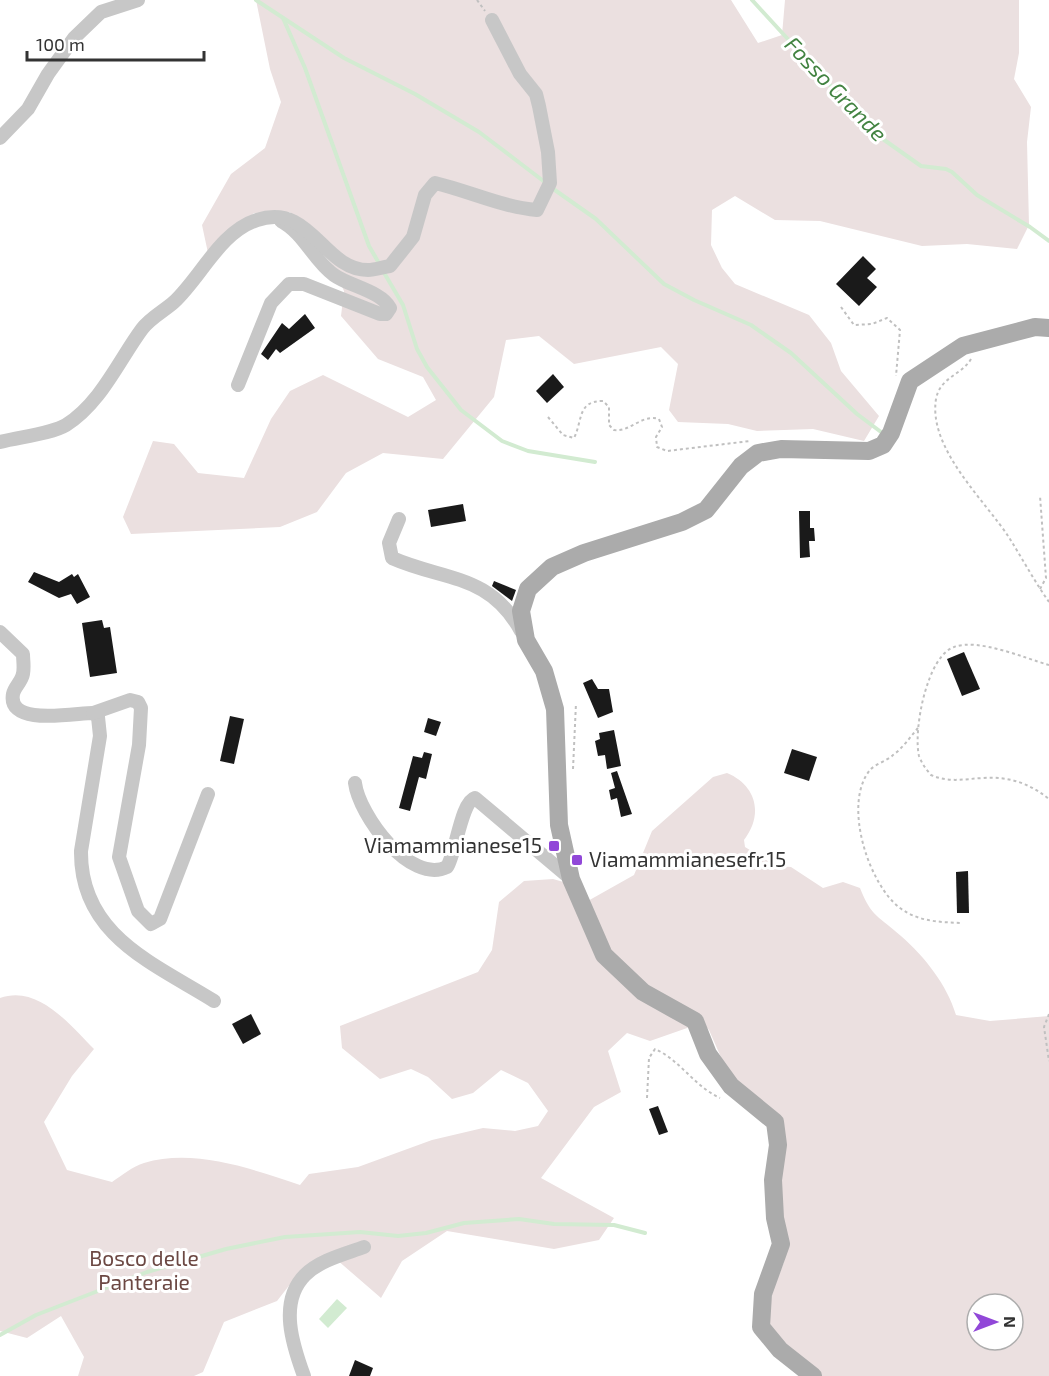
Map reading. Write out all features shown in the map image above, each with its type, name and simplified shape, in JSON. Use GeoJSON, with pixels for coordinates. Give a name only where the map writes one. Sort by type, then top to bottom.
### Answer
{"type":"FeatureCollection","features":[{"type":"Feature","properties":{"kind":"main road"},"geometry":{"type":"LineString","coordinates":[[813,1376],[780,1350],[761,1327],[763,1294],[781,1244],[775,1218],[773,1180],[778,1145],[775,1122],[731,1086],[708,1054],[695,1021],[643,993],[604,955],[572,879],[559,825],[555,709],[544,671],[526,640],[521,611],[528,589],[552,567],[584,553],[682,522],[706,510],[741,466],[758,453],[781,449],[869,451],[883,446],[910,381],[963,346],[976,341],[1035,327],[1049,328]]}},
{"type":"Feature","properties":{"kind":"street"},"geometry":{"type":"LineString","coordinates":[[0,138],[28,109],[48,74],[74,38],[101,12],[138,0]]}},
{"type":"Feature","properties":{"kind":"street"},"geometry":{"type":"LineString","coordinates":[[0,442],[64,426],[81,413],[114,374],[144,327],[174,302],[234,233],[247,224],[268,217],[282,217],[302,225],[346,264],[366,270],[390,266],[407,245],[412,237],[425,195],[435,183],[478,194],[513,208],[537,210],[550,183],[548,152],[539,106],[536,94],[520,74],[492,21]]}},
{"type":"Feature","properties":{"kind":"street"},"geometry":{"type":"LineString","coordinates":[[238,385],[271,303],[289,284],[304,284],[380,314],[386,314],[390,308],[383,301],[333,274],[296,232],[286,224],[268,217]]}},
{"type":"Feature","properties":{"kind":"street"},"geometry":{"type":"LineString","coordinates":[[399,519],[389,543],[392,558],[413,568],[449,574],[472,584],[498,600],[513,616],[526,640]]}},
{"type":"Feature","properties":{"kind":"street"},"geometry":{"type":"LineString","coordinates":[[0,632],[23,654],[23,675],[13,693],[14,705],[21,713],[38,717],[93,713],[130,700],[138,702],[141,708],[139,745],[119,857],[138,911],[152,924],[160,919],[208,794]]}},
{"type":"Feature","properties":{"kind":"street"},"geometry":{"type":"LineString","coordinates":[[93,713],[98,717],[100,736],[81,851],[81,870],[92,903],[107,930],[115,937],[214,1001]]}},
{"type":"Feature","properties":{"kind":"street"},"geometry":{"type":"LineString","coordinates":[[355,783],[361,808],[375,827],[399,854],[431,870],[447,867],[452,858],[466,804],[475,798],[572,879]]}},
{"type":"Feature","properties":{"kind":"street"},"geometry":{"type":"LineString","coordinates":[[304,1376],[292,1344],[290,1319],[294,1294],[305,1275],[324,1262],[364,1247]]}},
{"type":"Feature","properties":{"kind":"path"},"geometry":{"type":"LineString","coordinates":[[841,307],[854,325],[872,324],[888,318],[900,330],[896,376],[903,400]]}},
{"type":"Feature","properties":{"kind":"path"},"geometry":{"type":"LineString","coordinates":[[976,341],[971,362],[941,384],[936,399],[936,418],[952,459],[1009,538],[1049,602]]}},
{"type":"Feature","properties":{"kind":"path"},"geometry":{"type":"LineString","coordinates":[[548,417],[563,435],[574,438],[585,406],[593,401],[603,401],[609,407],[609,425],[614,430],[621,431],[651,417],[658,419],[662,427],[656,437],[657,447],[667,451],[759,439]]}},
{"type":"Feature","properties":{"kind":"path"},"geometry":{"type":"LineString","coordinates":[[1040,496],[1046,578],[1040,589]]}},
{"type":"Feature","properties":{"kind":"path"},"geometry":{"type":"LineString","coordinates":[[1049,665],[983,646],[956,646],[943,652],[931,675],[918,728],[919,755],[932,775],[949,781],[1006,778],[1032,786],[1049,799]]}},
{"type":"Feature","properties":{"kind":"path"},"geometry":{"type":"LineString","coordinates":[[573,778],[576,703]]}},
{"type":"Feature","properties":{"kind":"path"},"geometry":{"type":"LineString","coordinates":[[918,728],[894,755],[870,770],[860,792],[860,827],[869,868],[881,891],[901,909],[926,921],[962,923]]}},
{"type":"Feature","properties":{"kind":"path"},"geometry":{"type":"LineString","coordinates":[[1049,1014],[1044,1027],[1049,1061]]}},
{"type":"Feature","properties":{"kind":"path"},"geometry":{"type":"LineString","coordinates":[[647,1098],[649,1058],[655,1048],[665,1053],[709,1093],[722,1098],[741,1093]]}},
{"type":"Feature","properties":{"kind":"green space"},"geometry":{"type":"Polygon","coordinates":[[[256,0],[731,0],[758,43],[782,35],[785,0],[1019,0],[1019,53],[1014,79],[1031,107],[1027,142],[1029,225],[1017,249],[967,244],[922,246],[820,221],[775,220],[735,196],[712,210],[711,245],[722,268],[735,284],[809,315],[831,343],[841,371],[879,416],[864,441],[813,429],[757,431],[728,424],[678,422],[669,410],[678,364],[661,347],[574,364],[539,336],[506,340],[494,397],[443,459],[383,453],[346,473],[317,512],[280,527],[131,534],[123,517],[153,441],[174,444],[198,473],[244,478],[271,419],[290,391],[323,375],[408,417],[436,400],[423,377],[378,359],[341,316],[344,291],[333,266],[290,212],[254,213],[208,253],[202,225],[231,174],[265,148],[281,102],[270,69],[256,0]]]}},
{"type":"Feature","properties":{"kind":"green space"},"geometry":{"type":"Polygon","coordinates":[[[727,773],[745,785],[754,801],[754,820],[744,840],[745,847],[776,866],[791,867],[823,888],[843,882],[860,888],[872,911],[927,962],[947,993],[956,1015],[990,1021],[1049,1016],[1049,1376],[820,1376],[778,1342],[767,1318],[773,1290],[784,1262],[788,1237],[778,1198],[784,1139],[727,1071],[709,1030],[690,1009],[638,980],[609,948],[586,902],[634,875],[652,831],[713,777],[727,773]]]}},
{"type":"Feature","properties":{"kind":"green space","name":"Bosco delle Panteraie"},"geometry":{"type":"Polygon","coordinates":[[[553,879],[567,883],[603,963],[690,1027],[650,1041],[627,1033],[608,1051],[621,1092],[594,1107],[541,1178],[614,1218],[599,1240],[554,1249],[447,1231],[402,1261],[381,1298],[329,1253],[302,1269],[277,1301],[224,1322],[203,1372],[194,1376],[78,1376],[84,1357],[61,1316],[27,1338],[0,1331],[0,998],[14,995],[40,1002],[64,1019],[94,1049],[72,1076],[44,1122],[67,1170],[112,1182],[144,1163],[163,1159],[203,1159],[243,1167],[300,1185],[309,1174],[358,1167],[432,1140],[483,1128],[515,1131],[538,1126],[548,1111],[528,1083],[501,1070],[473,1093],[452,1099],[428,1077],[411,1069],[380,1079],[342,1048],[340,1026],[478,972],[492,950],[499,902],[524,881],[553,879]]]}},
{"type":"Feature","properties":{"kind":"shaded area"},"geometry":{"type":"Polygon","coordinates":[[[337,1299],[347,1308],[328,1328],[319,1319],[337,1299]]]}},
{"type":"Feature","properties":{"kind":"building"},"geometry":{"type":"Polygon","coordinates":[[[863,256],[876,269],[867,278],[877,287],[859,306],[836,284],[863,256]]]}},
{"type":"Feature","properties":{"kind":"building"},"geometry":{"type":"Polygon","coordinates":[[[305,314],[315,328],[280,353],[276,349],[268,360],[261,354],[282,323],[289,329],[305,314]]]}},
{"type":"Feature","properties":{"kind":"building"},"geometry":{"type":"Polygon","coordinates":[[[553,374],[564,387],[547,403],[536,391],[553,374]]]}},
{"type":"Feature","properties":{"kind":"building"},"geometry":{"type":"Polygon","coordinates":[[[463,504],[466,521],[431,527],[428,510],[463,504]]]}},
{"type":"Feature","properties":{"kind":"building"},"geometry":{"type":"Polygon","coordinates":[[[799,511],[810,511],[810,528],[814,528],[815,541],[809,541],[810,557],[800,558],[799,511]]]}},
{"type":"Feature","properties":{"kind":"building"},"geometry":{"type":"Polygon","coordinates":[[[34,572],[59,582],[72,574],[74,577],[78,574],[90,597],[77,604],[71,594],[59,598],[28,582],[34,572]]]}},
{"type":"Feature","properties":{"kind":"building"},"geometry":{"type":"Polygon","coordinates":[[[494,581],[516,590],[512,601],[492,586],[494,581]]]}},
{"type":"Feature","properties":{"kind":"building"},"geometry":{"type":"Polygon","coordinates":[[[102,620],[104,628],[110,627],[117,673],[90,677],[82,623],[102,620]]]}},
{"type":"Feature","properties":{"kind":"building"},"geometry":{"type":"Polygon","coordinates":[[[964,652],[980,689],[962,696],[947,659],[964,652]]]}},
{"type":"Feature","properties":{"kind":"building"},"geometry":{"type":"Polygon","coordinates":[[[592,679],[598,689],[609,689],[613,712],[598,718],[583,683],[592,679]]]}},
{"type":"Feature","properties":{"kind":"building"},"geometry":{"type":"Polygon","coordinates":[[[230,716],[244,719],[234,764],[220,761],[230,716]]]}},
{"type":"Feature","properties":{"kind":"building"},"geometry":{"type":"Polygon","coordinates":[[[428,718],[441,722],[436,736],[424,732],[428,718]]]}},
{"type":"Feature","properties":{"kind":"building"},"geometry":{"type":"Polygon","coordinates":[[[614,730],[621,766],[607,769],[605,755],[598,756],[595,741],[600,739],[599,733],[614,730]]]}},
{"type":"Feature","properties":{"kind":"building"},"geometry":{"type":"Polygon","coordinates":[[[792,749],[817,757],[809,781],[784,773],[792,749]]]}},
{"type":"Feature","properties":{"kind":"building"},"geometry":{"type":"Polygon","coordinates":[[[424,752],[432,754],[426,779],[419,777],[410,811],[399,808],[413,756],[422,758],[424,752]]]}},
{"type":"Feature","properties":{"kind":"building"},"geometry":{"type":"Polygon","coordinates":[[[617,771],[632,814],[621,817],[617,798],[611,800],[609,790],[615,788],[611,773],[617,771]]]}},
{"type":"Feature","properties":{"kind":"building"},"geometry":{"type":"Polygon","coordinates":[[[968,871],[969,913],[957,913],[956,872],[968,871]]]}},
{"type":"Feature","properties":{"kind":"building"},"geometry":{"type":"Polygon","coordinates":[[[251,1014],[261,1034],[243,1044],[232,1024],[251,1014]]]}},
{"type":"Feature","properties":{"kind":"building"},"geometry":{"type":"Polygon","coordinates":[[[658,1106],[668,1132],[659,1135],[649,1109],[658,1106]]]}},
{"type":"Feature","properties":{"kind":"building"},"geometry":{"type":"Polygon","coordinates":[[[355,1360],[373,1368],[370,1376],[349,1376],[355,1360]]]}},
{"type":"Feature","properties":{"kind":"waterway"},"geometry":{"type":"LineString","coordinates":[[256,0],[344,58],[415,94],[479,132],[546,183]]}},
{"type":"Feature","properties":{"kind":"waterway","name":"Fosso Grande"},"geometry":{"type":"LineString","coordinates":[[752,0],[873,132],[921,166],[946,169],[952,172],[977,195],[1049,241]]}},
{"type":"Feature","properties":{"kind":"waterway"},"geometry":{"type":"LineString","coordinates":[[283,18],[305,68],[369,246],[380,265]]}},
{"type":"Feature","properties":{"kind":"waterway"},"geometry":{"type":"LineString","coordinates":[[552,188],[596,219],[664,284],[751,325],[791,353],[857,414],[881,432]]}},
{"type":"Feature","properties":{"kind":"waterway"},"geometry":{"type":"LineString","coordinates":[[383,271],[403,305],[417,349],[427,367],[461,410],[502,441],[528,451],[595,462]]}},
{"type":"Feature","properties":{"kind":"waterway"},"geometry":{"type":"LineString","coordinates":[[0,1335],[36,1315],[147,1272],[226,1249],[285,1237],[360,1232],[398,1236],[426,1233],[464,1223],[519,1219],[554,1224],[614,1225],[645,1233]]}},
{"type":"Feature","properties":{"kind":"place","name":"Viamammianese15"},"geometry":{"type":"Point","coordinates":[554,846]}},
{"type":"Feature","properties":{"kind":"place","name":"Viamammianesefr.15"},"geometry":{"type":"Point","coordinates":[577,860]}}]}
